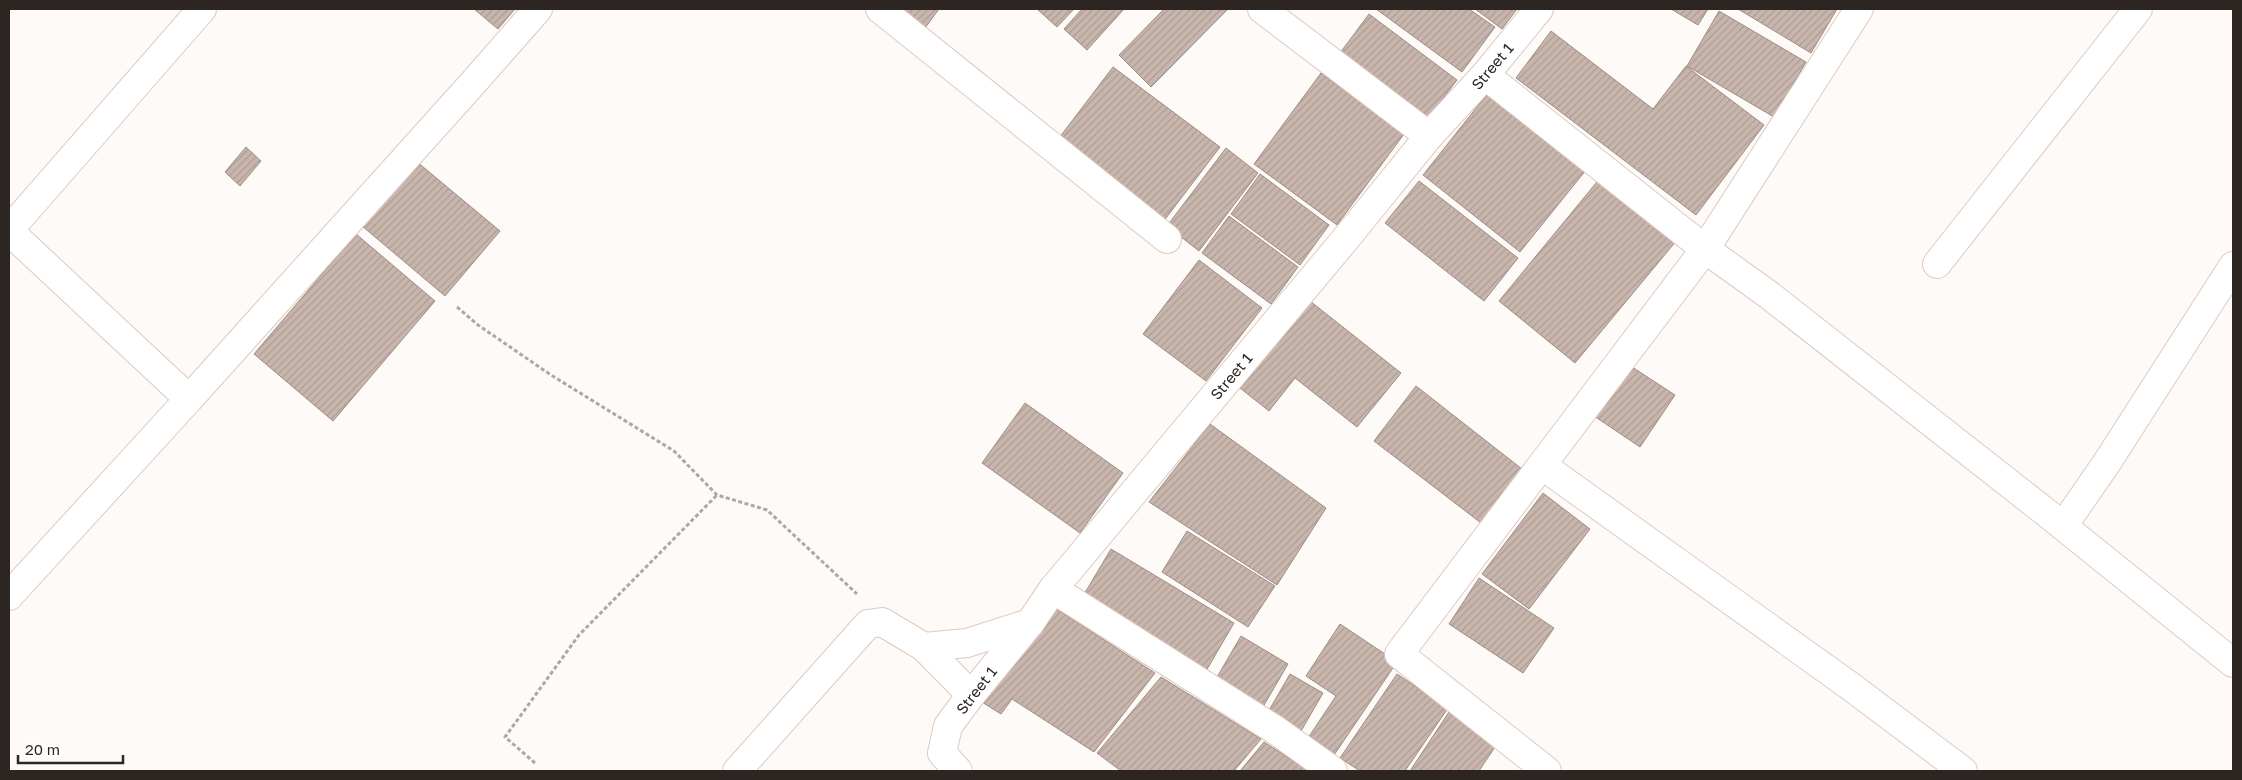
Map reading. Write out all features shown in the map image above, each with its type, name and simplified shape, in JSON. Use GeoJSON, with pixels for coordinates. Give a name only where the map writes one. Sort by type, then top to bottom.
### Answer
{"type":"FeatureCollection","features":[{"type":"Feature","properties":{"kind":"street"},"geometry":{"type":"LineString","coordinates":[[189,399],[9,230],[202,9]]}},
{"type":"Feature","properties":{"kind":"street"},"geometry":{"type":"LineString","coordinates":[[9,596],[189,399],[538,9]]}},
{"type":"Feature","properties":{"kind":"street"},"geometry":{"type":"LineString","coordinates":[[880,9],[1167,239]]}},
{"type":"Feature","properties":{"kind":"street"},"geometry":{"type":"LineString","coordinates":[[1262,9],[1429,136]]}},
{"type":"Feature","properties":{"kind":"street","name":"Street 1"},"geometry":{"type":"LineString","coordinates":[[950,762],[948,726],[970,695],[1030,623],[1053,588],[1348,236],[1429,136],[1485,75],[1539,9]]}},
{"type":"Feature","properties":{"kind":"street"},"geometry":{"type":"LineString","coordinates":[[1547,771],[1399,654],[1704,249],[1859,9]]}},
{"type":"Feature","properties":{"kind":"street"},"geometry":{"type":"LineString","coordinates":[[1937,264],[2138,9]]}},
{"type":"Feature","properties":{"kind":"street"},"geometry":{"type":"LineString","coordinates":[[1485,75],[1704,249],[1769,295],[2063,526],[2233,664]]}},
{"type":"Feature","properties":{"kind":"street"},"geometry":{"type":"LineString","coordinates":[[2063,526],[2106,464],[2233,266]]}},
{"type":"Feature","properties":{"kind":"street"},"geometry":{"type":"LineString","coordinates":[[1542,466],[1850,686],[1963,771]]}},
{"type":"Feature","properties":{"kind":"street"},"geometry":{"type":"LineString","coordinates":[[1053,588],[1274,729],[1333,771]]}},
{"type":"Feature","properties":{"kind":"street"},"geometry":{"type":"LineString","coordinates":[[737,771],[868,624],[882,622],[924,647],[970,695]]}},
{"type":"Feature","properties":{"kind":"street"},"geometry":{"type":"LineString","coordinates":[[924,647],[968,643],[1030,623]]}},
{"type":"Feature","properties":{"kind":"path"},"geometry":{"type":"LineString","coordinates":[[456,307],[551,375],[674,451],[717,495],[767,510],[848,583],[882,622]]}},
{"type":"Feature","properties":{"kind":"path"},"geometry":{"type":"LineString","coordinates":[[535,763],[505,737],[579,635],[717,495]]}},
{"type":"Feature","properties":{"kind":"building"},"geometry":{"type":"Polygon","coordinates":[[[474,9],[515,9],[498,29],[474,9]]]}},
{"type":"Feature","properties":{"kind":"building"},"geometry":{"type":"Polygon","coordinates":[[[897,9],[939,9],[925,28],[897,9]]]}},
{"type":"Feature","properties":{"kind":"building"},"geometry":{"type":"Polygon","coordinates":[[[1037,9],[1074,9],[1057,27],[1037,9]]]}},
{"type":"Feature","properties":{"kind":"building"},"geometry":{"type":"Polygon","coordinates":[[[1082,9],[1124,9],[1087,50],[1064,29],[1082,9]]]}},
{"type":"Feature","properties":{"kind":"building"},"geometry":{"type":"Polygon","coordinates":[[[1164,9],[1228,9],[1151,87],[1119,55],[1164,9]]]}},
{"type":"Feature","properties":{"kind":"building"},"geometry":{"type":"Polygon","coordinates":[[[1376,9],[1469,9],[1495,27],[1462,72],[1376,9]]]}},
{"type":"Feature","properties":{"kind":"building"},"geometry":{"type":"Polygon","coordinates":[[[1475,9],[1517,9],[1502,29],[1475,9]]]}},
{"type":"Feature","properties":{"kind":"building"},"geometry":{"type":"Polygon","coordinates":[[[1671,9],[1708,9],[1698,25],[1671,9]]]}},
{"type":"Feature","properties":{"kind":"building"},"geometry":{"type":"Polygon","coordinates":[[[1738,9],[1837,9],[1811,53],[1738,9]]]}},
{"type":"Feature","properties":{"kind":"building"},"geometry":{"type":"Polygon","coordinates":[[[1719,11],[1806,62],[1774,117],[1687,66],[1719,11]]]}},
{"type":"Feature","properties":{"kind":"building"},"geometry":{"type":"Polygon","coordinates":[[[1369,14],[1457,80],[1428,118],[1340,53],[1369,14]]]}},
{"type":"Feature","properties":{"kind":"building"},"geometry":{"type":"Polygon","coordinates":[[[1551,31],[1653,109],[1686,66],[1764,125],[1696,215],[1516,78],[1551,31]]]}},
{"type":"Feature","properties":{"kind":"building"},"geometry":{"type":"Polygon","coordinates":[[[1113,67],[1220,147],[1163,222],[1056,142],[1113,67]]]}},
{"type":"Feature","properties":{"kind":"building"},"geometry":{"type":"Polygon","coordinates":[[[1321,73],[1404,134],[1337,225],[1254,164],[1321,73]]]}},
{"type":"Feature","properties":{"kind":"building"},"geometry":{"type":"Polygon","coordinates":[[[1488,93],[1586,170],[1520,252],[1423,175],[1488,93]]]}},
{"type":"Feature","properties":{"kind":"building"},"geometry":{"type":"Polygon","coordinates":[[[246,147],[261,161],[240,186],[225,172],[246,147]]]}},
{"type":"Feature","properties":{"kind":"building"},"geometry":{"type":"Polygon","coordinates":[[[1226,148],[1258,173],[1199,251],[1167,226],[1226,148]]]}},
{"type":"Feature","properties":{"kind":"building"},"geometry":{"type":"Polygon","coordinates":[[[416,161],[500,231],[445,296],[362,226],[416,161]]]}},
{"type":"Feature","properties":{"kind":"building"},"geometry":{"type":"Polygon","coordinates":[[[1260,174],[1329,225],[1300,265],[1231,214],[1260,174]]]}},
{"type":"Feature","properties":{"kind":"building"},"geometry":{"type":"Polygon","coordinates":[[[1601,177],[1677,240],[1575,363],[1499,301],[1601,177]]]}},
{"type":"Feature","properties":{"kind":"building"},"geometry":{"type":"Polygon","coordinates":[[[1419,181],[1518,258],[1484,301],[1385,223],[1419,181]]]}},
{"type":"Feature","properties":{"kind":"building"},"geometry":{"type":"Polygon","coordinates":[[[1229,216],[1298,267],[1271,304],[1202,253],[1229,216]]]}},
{"type":"Feature","properties":{"kind":"building"},"geometry":{"type":"Polygon","coordinates":[[[356,234],[435,301],[333,421],[254,354],[356,234]]]}},
{"type":"Feature","properties":{"kind":"building"},"geometry":{"type":"Polygon","coordinates":[[[1199,260],[1262,308],[1206,381],[1143,334],[1199,260]]]}},
{"type":"Feature","properties":{"kind":"building"},"geometry":{"type":"Polygon","coordinates":[[[1310,301],[1401,373],[1357,427],[1295,378],[1269,411],[1240,388],[1310,301]]]}},
{"type":"Feature","properties":{"kind":"building"},"geometry":{"type":"Polygon","coordinates":[[[1629,365],[1675,395],[1640,447],[1594,416],[1629,365]]]}},
{"type":"Feature","properties":{"kind":"building"},"geometry":{"type":"Polygon","coordinates":[[[1416,386],[1522,469],[1481,523],[1374,441],[1416,386]]]}},
{"type":"Feature","properties":{"kind":"building"},"geometry":{"type":"Polygon","coordinates":[[[1025,403],[1123,473],[1080,533],[982,463],[1025,403]]]}},
{"type":"Feature","properties":{"kind":"building"},"geometry":{"type":"Polygon","coordinates":[[[1210,424],[1326,508],[1277,585],[1149,502],[1210,424]]]}},
{"type":"Feature","properties":{"kind":"building"},"geometry":{"type":"Polygon","coordinates":[[[1543,493],[1590,529],[1529,609],[1482,574],[1543,493]]]}},
{"type":"Feature","properties":{"kind":"building"},"geometry":{"type":"Polygon","coordinates":[[[1187,531],[1275,586],[1248,627],[1162,572],[1187,531]]]}},
{"type":"Feature","properties":{"kind":"building"},"geometry":{"type":"Polygon","coordinates":[[[1111,549],[1234,623],[1206,671],[1083,596],[1111,549]]]}},
{"type":"Feature","properties":{"kind":"building"},"geometry":{"type":"Polygon","coordinates":[[[1479,578],[1554,628],[1523,673],[1449,624],[1479,578]]]}},
{"type":"Feature","properties":{"kind":"building"},"geometry":{"type":"Polygon","coordinates":[[[1055,608],[1155,673],[1094,752],[1012,699],[1001,714],[977,699],[1055,608]]]}},
{"type":"Feature","properties":{"kind":"building"},"geometry":{"type":"Polygon","coordinates":[[[1340,624],[1397,662],[1330,761],[1304,744],[1336,696],[1306,676],[1340,624]]]}},
{"type":"Feature","properties":{"kind":"building"},"geometry":{"type":"Polygon","coordinates":[[[1241,636],[1288,664],[1260,712],[1213,684],[1241,636]]]}},
{"type":"Feature","properties":{"kind":"building"},"geometry":{"type":"Polygon","coordinates":[[[1290,674],[1323,693],[1297,738],[1264,719],[1290,674]]]}},
{"type":"Feature","properties":{"kind":"building"},"geometry":{"type":"Polygon","coordinates":[[[1397,674],[1448,708],[1405,771],[1360,771],[1340,758],[1397,674]]]}},
{"type":"Feature","properties":{"kind":"building"},"geometry":{"type":"Polygon","coordinates":[[[1161,677],[1261,739],[1234,771],[1121,771],[1097,753],[1161,677]]]}},
{"type":"Feature","properties":{"kind":"building"},"geometry":{"type":"Polygon","coordinates":[[[1449,712],[1497,744],[1479,771],[1410,771],[1449,712]]]}},
{"type":"Feature","properties":{"kind":"building"},"geometry":{"type":"Polygon","coordinates":[[[1264,742],[1309,771],[1240,771],[1264,742]]]}}]}
